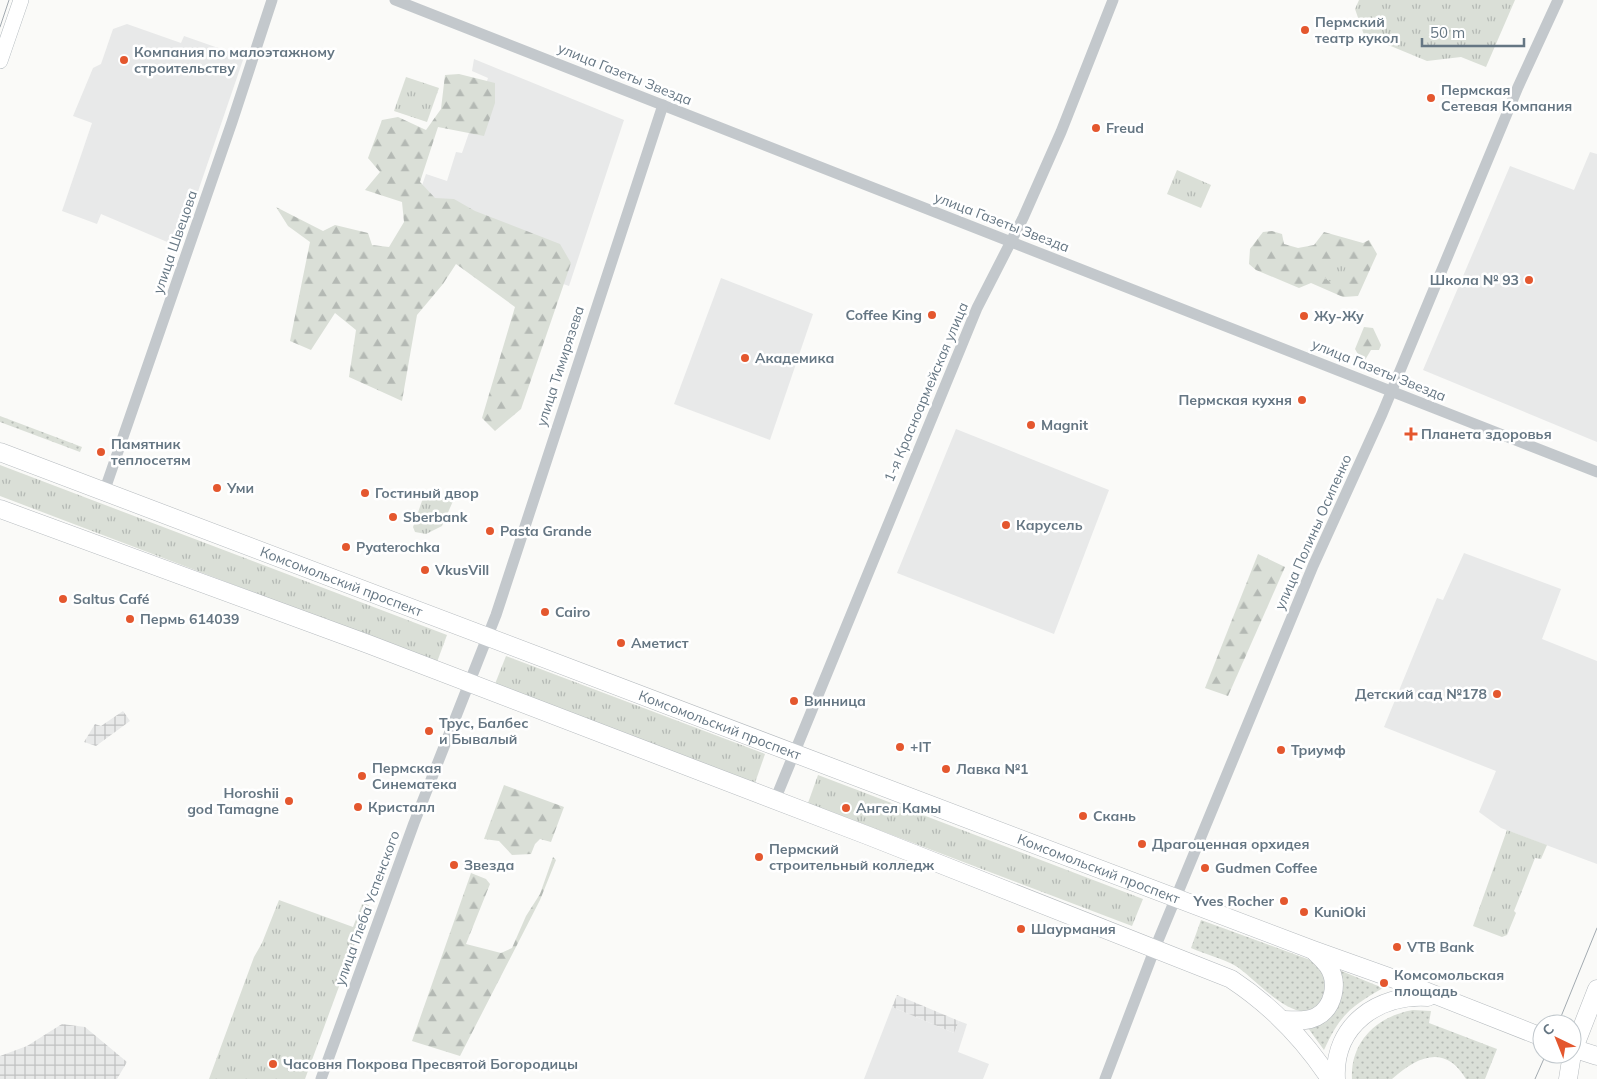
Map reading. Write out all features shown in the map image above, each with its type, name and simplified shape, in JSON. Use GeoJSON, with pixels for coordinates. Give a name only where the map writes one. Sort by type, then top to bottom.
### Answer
{"type":"FeatureCollection","features":[{"type":"Feature","properties":{"kind":"main road"},"geometry":{"type":"LineString","coordinates":[[0,61],[22,0]]}},
{"type":"Feature","properties":{"kind":"main road","name":"Комсомольский проспект"},"geometry":{"type":"LineString","coordinates":[[0,452],[1441,997]]}},
{"type":"Feature","properties":{"kind":"main road"},"geometry":{"type":"LineString","coordinates":[[0,509],[368,644],[1231,978],[1254,994],[1284,1020],[1309,1049],[1330,1079]]}},
{"type":"Feature","properties":{"kind":"main road"},"geometry":{"type":"LineString","coordinates":[[1284,1020],[1306,1020],[1316,1017],[1327,1009],[1332,998],[1334,984],[1329,967],[1314,950]]}},
{"type":"Feature","properties":{"kind":"main road"},"geometry":{"type":"LineString","coordinates":[[1582,1026],[1597,989]]}},
{"type":"Feature","properties":{"kind":"main road"},"geometry":{"type":"LineString","coordinates":[[1336,1079],[1335,1065],[1343,1040],[1360,1018],[1384,1002],[1407,996],[1441,997],[1532,1033]]}},
{"type":"Feature","properties":{"kind":"main road"},"geometry":{"type":"LineString","coordinates":[[1582,1053],[1597,1056]]}},
{"type":"Feature","properties":{"kind":"main road"},"geometry":{"type":"LineString","coordinates":[[1568,1079],[1570,1064]]}},
{"type":"Feature","properties":{"kind":"street","name":"улица Швецова"},"geometry":{"type":"LineString","coordinates":[[104,492],[232,122],[272,0]]}},
{"type":"Feature","properties":{"kind":"street","name":"улица Газеты Звезда"},"geometry":{"type":"LineString","coordinates":[[395,0],[1011,240],[1597,472]]}},
{"type":"Feature","properties":{"kind":"street","name":"1-я Красноармейская улица"},"geometry":{"type":"LineString","coordinates":[[775,800],[793,752],[978,308],[1061,132],[1114,0]]}},
{"type":"Feature","properties":{"kind":"street","name":"улица Полины Осипенко"},"geometry":{"type":"LineString","coordinates":[[1105,1079],[1155,948],[1313,566],[1391,391],[1518,87],[1558,0]]}},
{"type":"Feature","properties":{"kind":"street","name":"улица Тимирязева"},"geometry":{"type":"LineString","coordinates":[[487,635],[520,544],[533,494],[663,105]]}},
{"type":"Feature","properties":{"kind":"street","name":"улица Глеба Успенского"},"geometry":{"type":"LineString","coordinates":[[321,1079],[414,823],[487,635]]}},
{"type":"Feature","properties":{"kind":"shaded area"},"geometry":{"type":"Polygon","coordinates":[[[127,24],[181,43],[184,36],[244,57],[193,206],[186,204],[172,244],[101,214],[97,224],[62,211],[92,123],[73,116],[93,68],[101,64],[113,29],[127,24]]]}},
{"type":"Feature","properties":{"kind":"shaded area"},"geometry":{"type":"Polygon","coordinates":[[[474,59],[624,120],[569,286],[407,228],[426,174],[447,181],[456,152],[462,153],[488,78],[472,71],[474,59]]]}},
{"type":"Feature","properties":{"kind":"shaded area","name":"Школа № 93"},"geometry":{"type":"Polygon","coordinates":[[[1590,152],[1597,154],[1597,442],[1423,370],[1510,166],[1574,190],[1590,152]]]}},
{"type":"Feature","properties":{"kind":"shaded area","name":"Академика"},"geometry":{"type":"Polygon","coordinates":[[[721,278],[813,314],[770,440],[674,404],[721,278]]]}},
{"type":"Feature","properties":{"kind":"shaded area","name":"Карусель"},"geometry":{"type":"Polygon","coordinates":[[[956,429],[1109,490],[1054,634],[897,573],[956,429]]]}},
{"type":"Feature","properties":{"kind":"shaded area","name":"Детский сад №178"},"geometry":{"type":"Polygon","coordinates":[[[1464,553],[1561,589],[1542,639],[1597,661],[1597,864],[1501,828],[1479,812],[1496,771],[1384,727],[1437,598],[1443,600],[1464,553]]]}},
{"type":"Feature","properties":{"kind":"shaded area"},"geometry":{"type":"Polygon","coordinates":[[[123,711],[130,721],[96,746],[84,742],[95,724],[101,726],[123,711]]]}},
{"type":"Feature","properties":{"kind":"shaded area"},"geometry":{"type":"Polygon","coordinates":[[[897,995],[959,1021],[954,1033],[892,1007],[897,995]]]}},
{"type":"Feature","properties":{"kind":"shaded area"},"geometry":{"type":"Polygon","coordinates":[[[892,1007],[954,1033],[959,1021],[967,1024],[958,1052],[989,1064],[983,1079],[864,1079],[892,1007]]]}},
{"type":"Feature","properties":{"kind":"shaded area"},"geometry":{"type":"Polygon","coordinates":[[[62,1024],[85,1027],[127,1062],[117,1079],[0,1079],[0,1056],[27,1046],[62,1024]]]}},
{"type":"Feature","properties":{"kind":"green space"},"geometry":{"type":"Polygon","coordinates":[[[1359,0],[1515,0],[1486,67],[1461,57],[1427,61],[1364,35],[1355,9],[1359,0]]]}},
{"type":"Feature","properties":{"kind":"green space"},"geometry":{"type":"Polygon","coordinates":[[[459,74],[495,83],[495,103],[484,136],[438,127],[420,182],[435,198],[454,199],[475,211],[560,244],[571,263],[521,409],[495,431],[482,418],[515,307],[456,264],[443,284],[417,315],[402,401],[349,377],[356,330],[335,313],[311,350],[290,341],[310,242],[288,226],[276,207],[323,231],[335,225],[368,233],[372,245],[389,247],[404,222],[402,202],[365,190],[380,172],[368,158],[382,120],[398,117],[426,130],[441,109],[445,75],[459,74]]]}},
{"type":"Feature","properties":{"kind":"green space"},"geometry":{"type":"Polygon","coordinates":[[[406,77],[439,88],[427,122],[394,111],[406,77]]]}},
{"type":"Feature","properties":{"kind":"green space"},"geometry":{"type":"Polygon","coordinates":[[[1177,170],[1211,185],[1201,208],[1167,194],[1177,170]]]}},
{"type":"Feature","properties":{"kind":"green space"},"geometry":{"type":"Polygon","coordinates":[[[1272,231],[1282,234],[1284,244],[1298,248],[1314,245],[1324,232],[1363,243],[1369,240],[1377,254],[1358,296],[1343,297],[1311,283],[1299,288],[1256,270],[1249,264],[1250,249],[1263,232],[1272,231]]]}},
{"type":"Feature","properties":{"kind":"green space"},"geometry":{"type":"Polygon","coordinates":[[[1333,259],[1347,265],[1338,285],[1325,279],[1333,259]]]}},
{"type":"Feature","properties":{"kind":"green space"},"geometry":{"type":"Polygon","coordinates":[[[1364,327],[1373,328],[1381,345],[1379,350],[1371,350],[1365,360],[1359,356],[1355,349],[1364,327]]]}},
{"type":"Feature","properties":{"kind":"green space"},"geometry":{"type":"Polygon","coordinates":[[[0,416],[82,447],[80,452],[0,422],[0,416]]]}},
{"type":"Feature","properties":{"kind":"green space"},"geometry":{"type":"Polygon","coordinates":[[[0,465],[447,635],[437,662],[0,496],[0,465]]]}},
{"type":"Feature","properties":{"kind":"green space"},"geometry":{"type":"Polygon","coordinates":[[[428,494],[453,501],[442,526],[426,534],[415,532],[413,527],[424,495],[428,494]]]}},
{"type":"Feature","properties":{"kind":"green space"},"geometry":{"type":"Polygon","coordinates":[[[1258,554],[1285,567],[1228,696],[1205,688],[1258,554]]]}},
{"type":"Feature","properties":{"kind":"green space"},"geometry":{"type":"Polygon","coordinates":[[[506,656],[765,754],[755,783],[495,684],[506,656]]]}},
{"type":"Feature","properties":{"kind":"green space"},"geometry":{"type":"Polygon","coordinates":[[[818,775],[1143,899],[1132,926],[808,803],[818,775]]]}},
{"type":"Feature","properties":{"kind":"green space"},"geometry":{"type":"Polygon","coordinates":[[[504,785],[564,807],[551,842],[540,839],[535,844],[531,854],[512,855],[499,841],[484,839],[504,785]]]}},
{"type":"Feature","properties":{"kind":"green space"},"geometry":{"type":"Polygon","coordinates":[[[1507,830],[1547,845],[1541,859],[1535,858],[1514,911],[1516,913],[1507,935],[1502,937],[1473,926],[1507,830]]]}},
{"type":"Feature","properties":{"kind":"green space"},"geometry":{"type":"Polygon","coordinates":[[[553,857],[556,860],[540,900],[460,1056],[412,1041],[471,873],[486,879],[490,884],[466,944],[501,953],[512,948],[526,916],[540,894],[553,857]]]}},
{"type":"Feature","properties":{"kind":"green space"},"geometry":{"type":"Polygon","coordinates":[[[279,900],[353,927],[362,904],[369,905],[305,1079],[209,1079],[254,957],[262,943],[279,900]]]}},
{"type":"Feature","properties":{"kind":"green space"},"geometry":{"type":"Polygon","coordinates":[[[1201,920],[1313,961],[1320,969],[1326,983],[1326,990],[1322,1001],[1316,1007],[1307,1011],[1296,1010],[1285,1005],[1234,965],[1191,948],[1201,920]]]}},
{"type":"Feature","properties":{"kind":"green space"},"geometry":{"type":"Polygon","coordinates":[[[1339,970],[1383,988],[1347,1013],[1335,1028],[1324,1050],[1308,1028],[1327,1018],[1337,1006],[1341,991],[1339,970]]]}},
{"type":"Feature","properties":{"kind":"green space"},"geometry":{"type":"Polygon","coordinates":[[[1413,1010],[1431,1011],[1429,1023],[1497,1049],[1485,1079],[1466,1079],[1458,1068],[1449,1061],[1431,1057],[1412,1064],[1392,1079],[1352,1079],[1356,1053],[1361,1042],[1369,1032],[1388,1018],[1413,1010]]]}},
{"type":"Feature","properties":{"kind":"tram line"},"geometry":{"type":"LineString","coordinates":[[0,27],[9,0]]}},
{"type":"Feature","properties":{"kind":"tram line"},"geometry":{"type":"LineString","coordinates":[[1562,1014],[1597,928]]}},
{"type":"Feature","properties":{"kind":"tram line"},"geometry":{"type":"LineString","coordinates":[[1535,1079],[1542,1064]]}},
{"type":"Feature","properties":{"kind":"place","name":"Пермский театр кукол"},"geometry":{"type":"Point","coordinates":[1305,30]}},
{"type":"Feature","properties":{"kind":"place","name":"Компания по малоэтажному строительству"},"geometry":{"type":"Point","coordinates":[124,60]}},
{"type":"Feature","properties":{"kind":"place","name":"Пермская Сетевая Компания"},"geometry":{"type":"Point","coordinates":[1431,98]}},
{"type":"Feature","properties":{"kind":"place","name":"Freud"},"geometry":{"type":"Point","coordinates":[1096,128]}},
{"type":"Feature","properties":{"kind":"place","name":"Школа № 93"},"geometry":{"type":"Point","coordinates":[1529,280]}},
{"type":"Feature","properties":{"kind":"place","name":"Coffee King"},"geometry":{"type":"Point","coordinates":[932,315]}},
{"type":"Feature","properties":{"kind":"place","name":"Жу-Жу"},"geometry":{"type":"Point","coordinates":[1304,316]}},
{"type":"Feature","properties":{"kind":"place","name":"Академика"},"geometry":{"type":"Point","coordinates":[745,358]}},
{"type":"Feature","properties":{"kind":"place","name":"Пермская кухня"},"geometry":{"type":"Point","coordinates":[1302,400]}},
{"type":"Feature","properties":{"kind":"place","name":"Magnit"},"geometry":{"type":"Point","coordinates":[1031,425]}},
{"type":"Feature","properties":{"kind":"place","name":"Планета здоровья"},"geometry":{"type":"Point","coordinates":[1411,434]}},
{"type":"Feature","properties":{"kind":"place","name":"Памятник теплосетям"},"geometry":{"type":"Point","coordinates":[101,452]}},
{"type":"Feature","properties":{"kind":"place","name":"Уми"},"geometry":{"type":"Point","coordinates":[217,488]}},
{"type":"Feature","properties":{"kind":"place","name":"Гостиный двор"},"geometry":{"type":"Point","coordinates":[365,493]}},
{"type":"Feature","properties":{"kind":"place","name":"Sberbank"},"geometry":{"type":"Point","coordinates":[393,517]}},
{"type":"Feature","properties":{"kind":"place","name":"Карусель"},"geometry":{"type":"Point","coordinates":[1006,525]}},
{"type":"Feature","properties":{"kind":"place","name":"Pasta Grande"},"geometry":{"type":"Point","coordinates":[490,531]}},
{"type":"Feature","properties":{"kind":"place","name":"Pyaterochka"},"geometry":{"type":"Point","coordinates":[346,547]}},
{"type":"Feature","properties":{"kind":"place","name":"VkusVill"},"geometry":{"type":"Point","coordinates":[425,570]}},
{"type":"Feature","properties":{"kind":"place","name":"Saltus Café"},"geometry":{"type":"Point","coordinates":[63,599]}},
{"type":"Feature","properties":{"kind":"place","name":"Cairo"},"geometry":{"type":"Point","coordinates":[545,612]}},
{"type":"Feature","properties":{"kind":"place","name":"Пермь 614039"},"geometry":{"type":"Point","coordinates":[130,619]}},
{"type":"Feature","properties":{"kind":"place","name":"Аметист"},"geometry":{"type":"Point","coordinates":[621,643]}},
{"type":"Feature","properties":{"kind":"place","name":"Детский сад №178"},"geometry":{"type":"Point","coordinates":[1497,694]}},
{"type":"Feature","properties":{"kind":"place","name":"Винница"},"geometry":{"type":"Point","coordinates":[794,701]}},
{"type":"Feature","properties":{"kind":"place","name":"Трус, Балбес и Бывалый"},"geometry":{"type":"Point","coordinates":[429,731]}},
{"type":"Feature","properties":{"kind":"place","name":"+IT"},"geometry":{"type":"Point","coordinates":[900,747]}},
{"type":"Feature","properties":{"kind":"place","name":"Триумф"},"geometry":{"type":"Point","coordinates":[1281,750]}},
{"type":"Feature","properties":{"kind":"place","name":"Лавка №1"},"geometry":{"type":"Point","coordinates":[946,769]}},
{"type":"Feature","properties":{"kind":"place","name":"Пермская Синематека"},"geometry":{"type":"Point","coordinates":[362,776]}},
{"type":"Feature","properties":{"kind":"place","name":"Horoshii god Tamagne"},"geometry":{"type":"Point","coordinates":[289,801]}},
{"type":"Feature","properties":{"kind":"place","name":"Кристалл"},"geometry":{"type":"Point","coordinates":[358,807]}},
{"type":"Feature","properties":{"kind":"place","name":"Ангел Камы"},"geometry":{"type":"Point","coordinates":[846,808]}},
{"type":"Feature","properties":{"kind":"place","name":"Скань"},"geometry":{"type":"Point","coordinates":[1083,816]}},
{"type":"Feature","properties":{"kind":"place","name":"Драгоценная орхидея"},"geometry":{"type":"Point","coordinates":[1142,844]}},
{"type":"Feature","properties":{"kind":"place","name":"Пермский строительный колледж"},"geometry":{"type":"Point","coordinates":[759,857]}},
{"type":"Feature","properties":{"kind":"place","name":"Звезда"},"geometry":{"type":"Point","coordinates":[454,865]}},
{"type":"Feature","properties":{"kind":"place","name":"Gudmen Coffee"},"geometry":{"type":"Point","coordinates":[1205,868]}},
{"type":"Feature","properties":{"kind":"place","name":"Yves Rocher"},"geometry":{"type":"Point","coordinates":[1284,901]}},
{"type":"Feature","properties":{"kind":"place","name":"KuniOki"},"geometry":{"type":"Point","coordinates":[1304,912]}},
{"type":"Feature","properties":{"kind":"place","name":"Шаурмания"},"geometry":{"type":"Point","coordinates":[1021,929]}},
{"type":"Feature","properties":{"kind":"place","name":"VTB Bank"},"geometry":{"type":"Point","coordinates":[1397,947]}},
{"type":"Feature","properties":{"kind":"place","name":"Комсомольская площадь"},"geometry":{"type":"Point","coordinates":[1384,983]}},
{"type":"Feature","properties":{"kind":"place","name":"Часовня Покрова Пресвятой Богородицы"},"geometry":{"type":"Point","coordinates":[273,1064]}}]}
